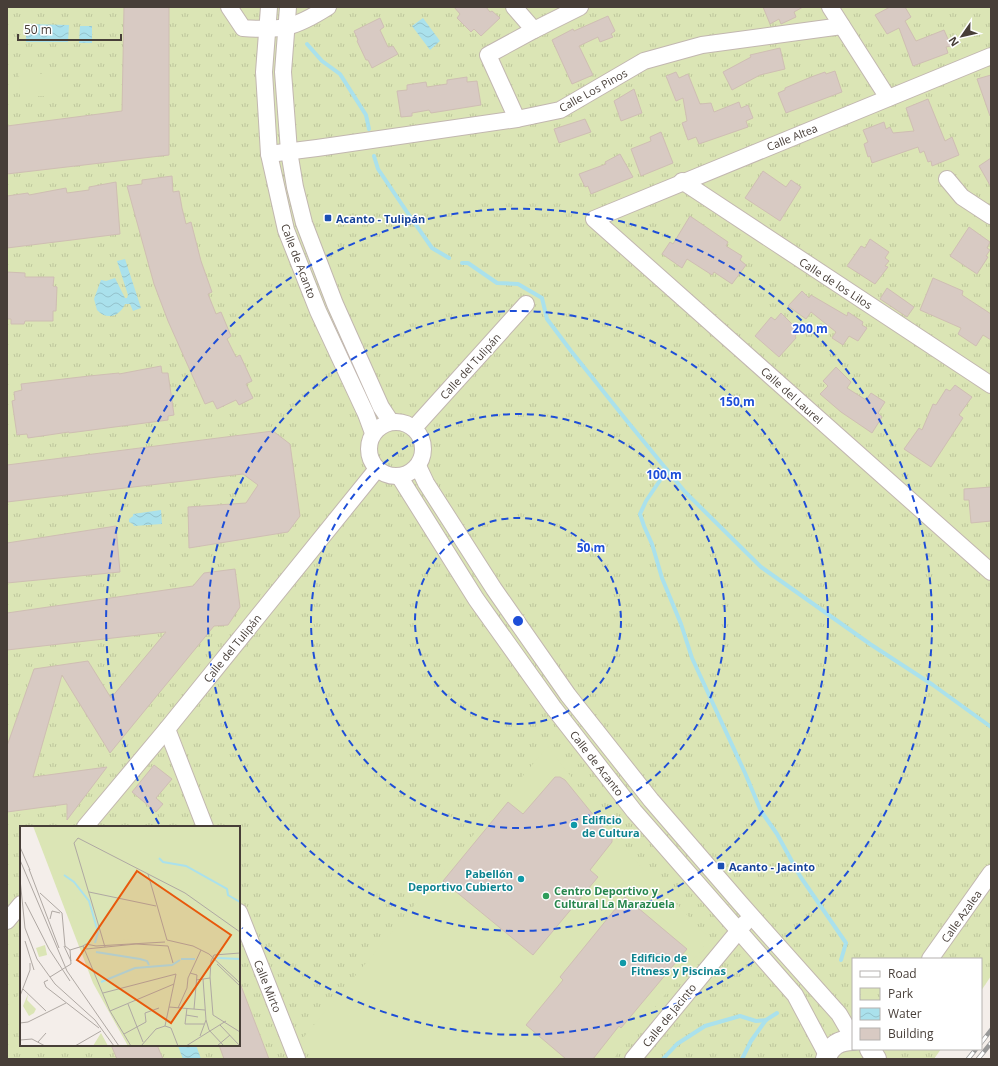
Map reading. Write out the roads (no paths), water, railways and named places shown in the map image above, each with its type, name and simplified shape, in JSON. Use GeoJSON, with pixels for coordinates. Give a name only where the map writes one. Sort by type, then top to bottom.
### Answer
{"type":"FeatureCollection","features":[{"type":"Feature","properties":{"kind":"street"},"geometry":{"type":"LineString","coordinates":[[229,7],[243,28],[267,30],[287,28],[309,20],[328,7]]}},
{"type":"Feature","properties":{"kind":"street","name":"Calle de Acanto"},"geometry":{"type":"LineString","coordinates":[[269,7],[264,72],[269,154],[286,230],[318,311],[369,419],[373,433]]}},
{"type":"Feature","properties":{"kind":"street","name":"Calle de Acanto"},"geometry":{"type":"LineString","coordinates":[[288,7],[283,72],[289,151],[295,187],[304,223],[335,304],[381,407],[392,422]]}},
{"type":"Feature","properties":{"kind":"street"},"geometry":{"type":"LineString","coordinates":[[514,7],[534,30]]}},
{"type":"Feature","properties":{"kind":"street"},"geometry":{"type":"LineString","coordinates":[[516,119],[488,55],[580,7]]}},
{"type":"Feature","properties":{"kind":"street"},"geometry":{"type":"LineString","coordinates":[[830,7],[888,98]]}},
{"type":"Feature","properties":{"kind":"street","name":"Calle Los Pinos"},"geometry":{"type":"LineString","coordinates":[[269,154],[516,119],[560,110],[644,61],[702,45],[842,26]]}},
{"type":"Feature","properties":{"kind":"street","name":"Calle Altea"},"geometry":{"type":"LineString","coordinates":[[594,219],[682,181],[991,56]]}},
{"type":"Feature","properties":{"kind":"street"},"geometry":{"type":"LineString","coordinates":[[947,179],[962,197],[991,216]]}},
{"type":"Feature","properties":{"kind":"street","name":"Calle de los Lilos"},"geometry":{"type":"LineString","coordinates":[[682,181],[991,385]]}},
{"type":"Feature","properties":{"kind":"street","name":"Calle del Laurel"},"geometry":{"type":"LineString","coordinates":[[594,219],[991,572]]}},
{"type":"Feature","properties":{"kind":"street","name":"Calle del Tulipán"},"geometry":{"type":"LineString","coordinates":[[414,428],[526,304]]}},
{"type":"Feature","properties":{"kind":"street"},"geometry":{"type":"LineString","coordinates":[[392,422],[403,423],[414,428],[421,438],[423,450],[422,458],[418,466],[413,471],[400,476],[391,476],[377,469],[369,455],[368,448],[373,433],[384,424],[392,422]]}},
{"type":"Feature","properties":{"kind":"street","name":"Calle de Acanto"},"geometry":{"type":"LineString","coordinates":[[418,466],[426,483],[494,589],[568,695],[651,800],[751,916],[839,1014],[852,1037]]}},
{"type":"Feature","properties":{"kind":"street","name":"Calle del Tulipán"},"geometry":{"type":"LineString","coordinates":[[86,826],[167,729],[377,469]]}},
{"type":"Feature","properties":{"kind":"street","name":"Calle de Acanto"},"geometry":{"type":"LineString","coordinates":[[400,476],[476,599],[553,707],[634,811],[795,995],[826,1057]]}},
{"type":"Feature","properties":{"kind":"street"},"geometry":{"type":"LineString","coordinates":[[167,729],[205,826]]}},
{"type":"Feature","properties":{"kind":"street","name":"Calle Azalea"},"geometry":{"type":"LineString","coordinates":[[931,958],[991,873]]}},
{"type":"Feature","properties":{"kind":"street"},"geometry":{"type":"LineString","coordinates":[[7,920],[20,905]]}},
{"type":"Feature","properties":{"kind":"street","name":"Calle Mirto"},"geometry":{"type":"LineString","coordinates":[[240,915],[297,1059]]}},
{"type":"Feature","properties":{"kind":"street","name":"Calle de Jacinto"},"geometry":{"type":"LineString","coordinates":[[633,1059],[751,916]]}},
{"type":"Feature","properties":{"kind":"street"},"geometry":{"type":"LineString","coordinates":[[826,1057],[835,1045],[841,1041],[852,1039]]}},
{"type":"Feature","properties":{"kind":"water"},"geometry":{"type":"Polygon","coordinates":[[[423,18],[440,41],[430,50],[412,26],[423,18]]]}},
{"type":"Feature","properties":{"kind":"water"},"geometry":{"type":"Polygon","coordinates":[[[26,24],[69,25],[68,42],[26,42],[26,24]]]}},
{"type":"Feature","properties":{"kind":"water"},"geometry":{"type":"Polygon","coordinates":[[[80,26],[92,26],[92,43],[79,43],[80,26]]]}},
{"type":"Feature","properties":{"kind":"water"},"geometry":{"type":"Polygon","coordinates":[[[125,259],[141,308],[133,311],[130,304],[125,304],[117,314],[113,316],[105,315],[97,310],[94,299],[101,280],[106,281],[115,278],[125,298],[127,298],[128,295],[117,261],[125,259]]]}},
{"type":"Feature","properties":{"kind":"water"},"geometry":{"type":"Polygon","coordinates":[[[161,510],[162,524],[134,526],[129,522],[129,519],[133,516],[133,514],[161,510]]]}},
{"type":"Feature","properties":{"kind":"water"},"geometry":{"type":"Polygon","coordinates":[[[178,1046],[196,1046],[201,1059],[183,1059],[178,1046]]]}},
{"type":"Feature","properties":{"kind":"waterway"},"geometry":{"type":"LineString","coordinates":[[307,44],[322,61],[340,74],[366,115],[369,129]]}},
{"type":"Feature","properties":{"kind":"waterway"},"geometry":{"type":"LineString","coordinates":[[374,156],[378,169],[432,248],[449,258]]}},
{"type":"Feature","properties":{"kind":"waterway"},"geometry":{"type":"LineString","coordinates":[[462,263],[468,263],[497,283],[518,284],[542,298],[547,319],[627,421],[685,492],[761,567],[870,644],[933,685],[991,727]]}},
{"type":"Feature","properties":{"kind":"waterway"},"geometry":{"type":"LineString","coordinates":[[667,470],[646,501],[640,514],[652,544],[662,578],[681,624],[692,658],[761,811],[777,834],[800,876],[846,943],[841,960]]}},
{"type":"Feature","properties":{"kind":"waterway"},"geometry":{"type":"LineString","coordinates":[[663,1059],[677,1044],[705,1026],[740,1016],[756,1021],[766,1020],[777,1013]]}},
{"type":"Feature","properties":{"kind":"waterway"},"geometry":{"type":"LineString","coordinates":[[742,1059],[751,1041],[766,1020]]}},
{"type":"Feature","properties":{"kind":"railway"},"geometry":{"type":"LineString","coordinates":[[982,1042],[991,1030]]}},
{"type":"Feature","properties":{"kind":"railway"},"geometry":{"type":"LineString","coordinates":[[978,1059],[991,1043]]}},
{"type":"Feature","properties":{"kind":"railway"},"geometry":{"type":"LineString","coordinates":[[968,1059],[975,1050]]}},
{"type":"Feature","properties":{"kind":"place","name":"Acanto - Tulipán"},"geometry":{"type":"Point","coordinates":[328,218]}},
{"type":"Feature","properties":{"kind":"place","name":"Edificio de Cultura"},"geometry":{"type":"Point","coordinates":[574,825]}},
{"type":"Feature","properties":{"kind":"place","name":"Acanto - Jacinto"},"geometry":{"type":"Point","coordinates":[721,866]}},
{"type":"Feature","properties":{"kind":"place","name":"Pabellón Deportivo Cubierto"},"geometry":{"type":"Point","coordinates":[521,879]}},
{"type":"Feature","properties":{"kind":"place","name":"Centro Deportivo y Cultural La Marazuela"},"geometry":{"type":"Point","coordinates":[546,896]}},
{"type":"Feature","properties":{"kind":"place","name":"Edificio de Fitness y Piscinas"},"geometry":{"type":"Point","coordinates":[623,963]}}]}
